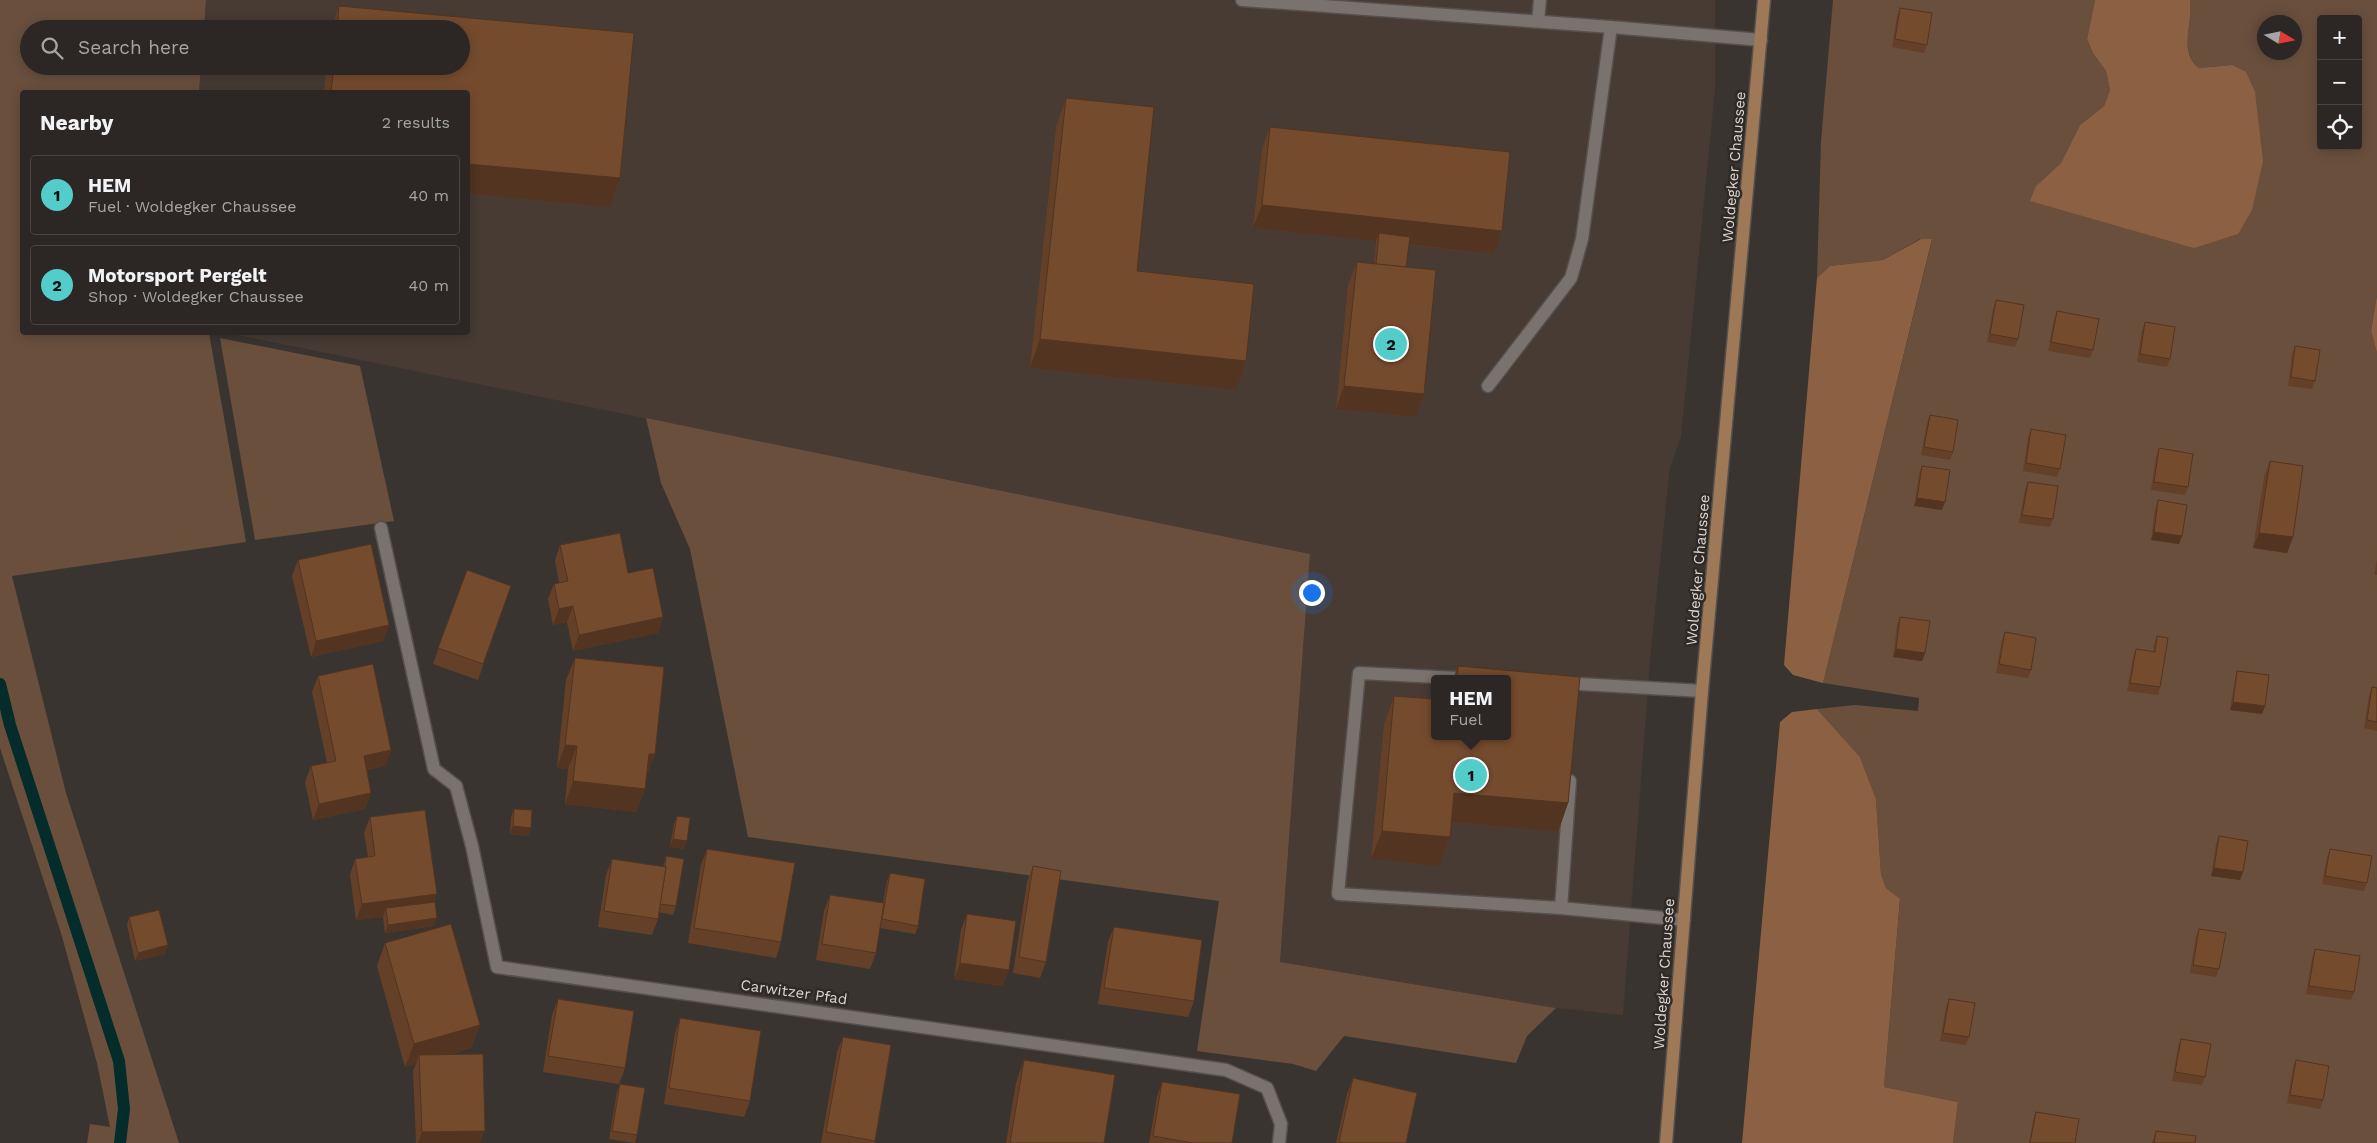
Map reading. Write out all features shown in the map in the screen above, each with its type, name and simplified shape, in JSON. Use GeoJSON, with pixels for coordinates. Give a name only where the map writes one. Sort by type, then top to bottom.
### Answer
{"type":"FeatureCollection","features":[{"type":"Feature","properties":{"kind":"main road","name":"Woldegker Chaussee"},"geometry":{"type":"LineString","coordinates":[[1666,1143],[1702,691],[1764,0]]}},
{"type":"Feature","properties":{"kind":"street"},"geometry":{"type":"LineString","coordinates":[[1242,0],[1538,21],[1761,40]]}},
{"type":"Feature","properties":{"kind":"street"},"geometry":{"type":"LineString","coordinates":[[1538,21],[1540,0]]}},
{"type":"Feature","properties":{"kind":"street"},"geometry":{"type":"LineString","coordinates":[[1488,386],[1571,278],[1582,239],[1611,27]]}},
{"type":"Feature","properties":{"kind":"street","name":"Carwitzer Pfad"},"geometry":{"type":"LineString","coordinates":[[381,528],[434,769],[456,786],[472,846],[497,968],[1226,1070],[1268,1088],[1281,1124],[1279,1143]]}},
{"type":"Feature","properties":{"kind":"street"},"geometry":{"type":"LineString","coordinates":[[1431,677],[1359,673],[1338,894],[1561,908],[1684,920]]}},
{"type":"Feature","properties":{"kind":"street"},"geometry":{"type":"LineString","coordinates":[[1551,682],[1577,688],[1702,691]]}},
{"type":"Feature","properties":{"kind":"street"},"geometry":{"type":"LineString","coordinates":[[1561,908],[1571,771]]}},
{"type":"Feature","properties":{"kind":"shaded area"},"geometry":{"type":"Polygon","coordinates":[[[0,0],[206,0],[205,20],[20,20],[20,75],[200,75],[199,90],[20,90],[20,335],[209,335],[246,542],[12,576],[66,793],[179,1143],[87,1143],[90,1124],[110,1127],[97,1063],[61,933],[0,748],[0,0]]]}},
{"type":"Feature","properties":{"kind":"shaded area"},"geometry":{"type":"Polygon","coordinates":[[[206,0],[1715,0],[1715,89],[1681,437],[1670,467],[1651,649],[1623,1015],[1556,1008],[1280,962],[1310,554],[238,335],[470,335],[470,90],[199,90],[200,75],[470,75],[470,20],[205,20],[206,0]]]}},
{"type":"Feature","properties":{"kind":"shaded area"},"geometry":{"type":"Polygon","coordinates":[[[1833,0],[2095,0],[2087,39],[2093,53],[2106,71],[2110,90],[2104,106],[2080,125],[2061,163],[2036,186],[2232,65],[2199,68],[2192,61],[2188,44],[2190,0],[2377,0],[2377,295],[2371,331],[2377,353],[2377,1143],[1953,1143],[1958,1102],[1884,1087],[1900,900],[1886,888],[1881,874],[1876,799],[1860,757],[1817,709],[1855,705],[1918,711],[1919,698],[1823,683],[1932,240],[1920,239],[1883,260],[1830,266],[1817,278],[1821,141],[1833,0]]]}},
{"type":"Feature","properties":{"kind":"shaded area"},"geometry":{"type":"Polygon","coordinates":[[[2095,0],[2190,0],[2188,45],[2192,61],[2199,68],[2232,65],[2246,72],[2255,92],[2263,161],[2252,210],[2238,234],[2194,248],[2030,201],[2036,186],[2061,163],[2080,125],[2104,106],[2110,90],[2106,71],[2093,53],[2087,39],[2095,0]]]}},
{"type":"Feature","properties":{"kind":"shaded area"},"geometry":{"type":"Polygon","coordinates":[[[1921,239],[1932,239],[1823,683],[1793,675],[1784,665],[1817,278],[1830,266],[1883,260],[1921,239]]]}},
{"type":"Feature","properties":{"kind":"shaded area"},"geometry":{"type":"Polygon","coordinates":[[[2377,295],[2377,353],[2371,331],[2377,295]]]}},
{"type":"Feature","properties":{"kind":"shaded area"},"geometry":{"type":"Polygon","coordinates":[[[220,338],[360,366],[394,521],[255,540],[220,338]]]}},
{"type":"Feature","properties":{"kind":"shaded area"},"geometry":{"type":"Polygon","coordinates":[[[646,418],[1310,554],[1280,962],[1556,1008],[1527,1036],[1516,1063],[1344,1036],[1316,1071],[1293,1064],[1197,1051],[1219,901],[748,837],[690,549],[661,483],[646,418]]]}},
{"type":"Feature","properties":{"kind":"shaded area"},"geometry":{"type":"Polygon","coordinates":[[[1817,709],[1860,757],[1876,799],[1881,874],[1886,888],[1900,899],[1884,1087],[1958,1102],[1953,1143],[1742,1143],[1780,722],[1792,712],[1817,709]]]}},
{"type":"Feature","properties":{"kind":"building"},"geometry":{"type":"Polygon","coordinates":[[[339,6],[634,33],[620,178],[470,164],[470,90],[331,90],[333,75],[470,75],[470,20],[338,20],[339,6]]]}},
{"type":"Feature","properties":{"kind":"building"},"geometry":{"type":"Polygon","coordinates":[[[1900,8],[1932,13],[1927,45],[1895,39],[1900,8]]]}},
{"type":"Feature","properties":{"kind":"building"},"geometry":{"type":"Polygon","coordinates":[[[1066,98],[1154,107],[1137,271],[1254,284],[1246,361],[1040,339],[1066,98]]]}},
{"type":"Feature","properties":{"kind":"building"},"geometry":{"type":"Polygon","coordinates":[[[1270,127],[1510,152],[1502,231],[1262,205],[1270,127]]]}},
{"type":"Feature","properties":{"kind":"building"},"geometry":{"type":"Polygon","coordinates":[[[1379,233],[1410,237],[1406,267],[1376,264],[1379,233]]]}},
{"type":"Feature","properties":{"kind":"building"},"geometry":{"type":"Polygon","coordinates":[[[1357,262],[1436,270],[1424,394],[1344,386],[1357,262]]]}},
{"type":"Feature","properties":{"kind":"building"},"geometry":{"type":"Polygon","coordinates":[[[1996,300],[2024,305],[2018,339],[1990,334],[1996,300]]]}},
{"type":"Feature","properties":{"kind":"building"},"geometry":{"type":"Polygon","coordinates":[[[2057,311],[2099,319],[2093,350],[2051,342],[2057,311]]]}},
{"type":"Feature","properties":{"kind":"building"},"geometry":{"type":"Polygon","coordinates":[[[2145,322],[2175,327],[2170,359],[2140,354],[2145,322]]]}},
{"type":"Feature","properties":{"kind":"building"},"geometry":{"type":"Polygon","coordinates":[[[2295,346],[2320,350],[2315,381],[2291,377],[2295,346]]]}},
{"type":"Feature","properties":{"kind":"building"},"geometry":{"type":"Polygon","coordinates":[[[1930,415],[1958,420],[1953,452],[1924,447],[1930,415]]]}},
{"type":"Feature","properties":{"kind":"building"},"geometry":{"type":"Polygon","coordinates":[[[2031,429],[2066,435],[2060,469],[2026,463],[2031,429]]]}},
{"type":"Feature","properties":{"kind":"building"},"geometry":{"type":"Polygon","coordinates":[[[2159,448],[2193,454],[2188,487],[2154,482],[2159,448]]]}},
{"type":"Feature","properties":{"kind":"building"},"geometry":{"type":"Polygon","coordinates":[[[2270,461],[2303,466],[2293,537],[2259,533],[2270,461]]]}},
{"type":"Feature","properties":{"kind":"building"},"geometry":{"type":"Polygon","coordinates":[[[1922,466],[1950,470],[1945,502],[1917,498],[1922,466]]]}},
{"type":"Feature","properties":{"kind":"building"},"geometry":{"type":"Polygon","coordinates":[[[2028,482],[2058,486],[2053,519],[2022,515],[2028,482]]]}},
{"type":"Feature","properties":{"kind":"building"},"geometry":{"type":"Polygon","coordinates":[[[2158,500],[2187,505],[2182,536],[2154,532],[2158,500]]]}},
{"type":"Feature","properties":{"kind":"building"},"geometry":{"type":"Polygon","coordinates":[[[620,533],[628,573],[653,568],[663,617],[579,635],[573,606],[559,609],[554,584],[568,581],[560,545],[620,533]]]}},
{"type":"Feature","properties":{"kind":"building"},"geometry":{"type":"Polygon","coordinates":[[[371,544],[389,625],[316,641],[298,560],[371,544]]]}},
{"type":"Feature","properties":{"kind":"building"},"geometry":{"type":"Polygon","coordinates":[[[467,570],[511,586],[483,664],[438,648],[467,570]]]}},
{"type":"Feature","properties":{"kind":"building"},"geometry":{"type":"Polygon","coordinates":[[[1900,617],[1930,621],[1925,653],[1896,649],[1900,617]]]}},
{"type":"Feature","properties":{"kind":"building"},"geometry":{"type":"Polygon","coordinates":[[[2005,632],[2036,638],[2031,670],[1999,664],[2005,632]]]}},
{"type":"Feature","properties":{"kind":"building"},"geometry":{"type":"Polygon","coordinates":[[[2157,636],[2168,638],[2160,687],[2130,683],[2136,649],[2155,652],[2157,636]]]}},
{"type":"Feature","properties":{"kind":"building"},"geometry":{"type":"Polygon","coordinates":[[[575,658],[664,667],[655,754],[649,754],[645,789],[573,781],[577,746],[565,745],[575,658]]]}},
{"type":"Feature","properties":{"kind":"building"},"geometry":{"type":"Polygon","coordinates":[[[373,664],[391,750],[364,756],[371,793],[319,804],[311,766],[336,761],[318,676],[373,664]]]}},
{"type":"Feature","properties":{"kind":"building"},"geometry":{"type":"Polygon","coordinates":[[[1458,666],[1580,677],[1568,803],[1454,793],[1450,837],[1382,831],[1394,696],[1431,699],[1431,740],[1511,740],[1511,675],[1457,675],[1458,666]]]}},
{"type":"Feature","properties":{"kind":"building"},"geometry":{"type":"Polygon","coordinates":[[[2237,671],[2269,675],[2265,706],[2233,702],[2237,671]]]}},
{"type":"Feature","properties":{"kind":"building"},"geometry":{"type":"Polygon","coordinates":[[[2372,687],[2377,688],[2377,722],[2367,720],[2372,687]]]}},
{"type":"Feature","properties":{"kind":"building"},"geometry":{"type":"Polygon","coordinates":[[[514,809],[532,810],[531,828],[513,826],[514,809]]]}},
{"type":"Feature","properties":{"kind":"building"},"geometry":{"type":"Polygon","coordinates":[[[425,810],[437,894],[362,904],[355,859],[375,856],[370,817],[425,810]]]}},
{"type":"Feature","properties":{"kind":"building"},"geometry":{"type":"Polygon","coordinates":[[[677,816],[690,818],[687,841],[673,839],[677,816]]]}},
{"type":"Feature","properties":{"kind":"building"},"geometry":{"type":"Polygon","coordinates":[[[2219,836],[2248,841],[2243,872],[2214,868],[2219,836]]]}},
{"type":"Feature","properties":{"kind":"building"},"geometry":{"type":"Polygon","coordinates":[[[707,849],[795,863],[781,942],[694,928],[707,849]]]}},
{"type":"Feature","properties":{"kind":"building"},"geometry":{"type":"Polygon","coordinates":[[[2330,849],[2372,856],[2367,883],[2325,876],[2330,849]]]}},
{"type":"Feature","properties":{"kind":"building"},"geometry":{"type":"Polygon","coordinates":[[[666,856],[684,859],[676,906],[660,904],[666,856]]]}},
{"type":"Feature","properties":{"kind":"building"},"geometry":{"type":"Polygon","coordinates":[[[612,859],[666,867],[658,919],[604,911],[612,859]]]}},
{"type":"Feature","properties":{"kind":"building"},"geometry":{"type":"Polygon","coordinates":[[[1033,866],[1061,871],[1046,962],[1019,957],[1033,866]]]}},
{"type":"Feature","properties":{"kind":"building"},"geometry":{"type":"Polygon","coordinates":[[[890,873],[925,879],[918,926],[882,919],[890,873]]]}},
{"type":"Feature","properties":{"kind":"building"},"geometry":{"type":"Polygon","coordinates":[[[830,895],[884,903],[876,953],[822,944],[830,895]]]}},
{"type":"Feature","properties":{"kind":"building"},"geometry":{"type":"Polygon","coordinates":[[[435,902],[437,918],[388,925],[386,908],[435,902]]]}},
{"type":"Feature","properties":{"kind":"building"},"geometry":{"type":"Polygon","coordinates":[[[159,910],[168,945],[138,953],[129,917],[159,910]]]}},
{"type":"Feature","properties":{"kind":"building"},"geometry":{"type":"Polygon","coordinates":[[[967,914],[1016,921],[1009,970],[960,963],[967,914]]]}},
{"type":"Feature","properties":{"kind":"building"},"geometry":{"type":"Polygon","coordinates":[[[451,924],[480,1025],[414,1044],[385,943],[451,924]]]}},
{"type":"Feature","properties":{"kind":"building"},"geometry":{"type":"Polygon","coordinates":[[[1114,927],[1202,940],[1194,1001],[1104,988],[1114,927]]]}},
{"type":"Feature","properties":{"kind":"building"},"geometry":{"type":"Polygon","coordinates":[[[2199,929],[2226,933],[2219,969],[2193,965],[2199,929]]]}},
{"type":"Feature","properties":{"kind":"building"},"geometry":{"type":"Polygon","coordinates":[[[2315,949],[2360,956],[2354,992],[2309,986],[2315,949]]]}},
{"type":"Feature","properties":{"kind":"building"},"geometry":{"type":"Polygon","coordinates":[[[558,999],[634,1011],[625,1068],[548,1056],[558,999]]]}},
{"type":"Feature","properties":{"kind":"building"},"geometry":{"type":"Polygon","coordinates":[[[1949,999],[1975,1003],[1969,1037],[1943,1033],[1949,999]]]}},
{"type":"Feature","properties":{"kind":"building"},"geometry":{"type":"Polygon","coordinates":[[[680,1018],[761,1031],[750,1101],[669,1088],[680,1018]]]}},
{"type":"Feature","properties":{"kind":"building"},"geometry":{"type":"Polygon","coordinates":[[[843,1037],[891,1045],[875,1141],[826,1132],[843,1037]]]}},
{"type":"Feature","properties":{"kind":"building"},"geometry":{"type":"Polygon","coordinates":[[[2181,1039],[2211,1044],[2205,1077],[2175,1072],[2181,1039]]]}},
{"type":"Feature","properties":{"kind":"building"},"geometry":{"type":"Polygon","coordinates":[[[483,1054],[485,1131],[422,1132],[419,1055],[483,1054]]]}},
{"type":"Feature","properties":{"kind":"building"},"geometry":{"type":"Polygon","coordinates":[[[1024,1060],[1115,1075],[1104,1143],[1010,1143],[1024,1060]]]}},
{"type":"Feature","properties":{"kind":"building"},"geometry":{"type":"Polygon","coordinates":[[[2296,1060],[2329,1066],[2323,1100],[2290,1095],[2296,1060]]]}},
{"type":"Feature","properties":{"kind":"building"},"geometry":{"type":"Polygon","coordinates":[[[1353,1078],[1417,1093],[1406,1143],[1339,1142],[1353,1078]]]}},
{"type":"Feature","properties":{"kind":"building"},"geometry":{"type":"Polygon","coordinates":[[[1162,1082],[1240,1094],[1232,1143],[1193,1143],[1153,1136],[1162,1082]]]}},
{"type":"Feature","properties":{"kind":"building"},"geometry":{"type":"Polygon","coordinates":[[[620,1084],[645,1088],[637,1135],[612,1131],[620,1084]]]}},
{"type":"Feature","properties":{"kind":"building"},"geometry":{"type":"Polygon","coordinates":[[[2036,1112],[2079,1119],[2075,1143],[2030,1143],[2036,1112]]]}},
{"type":"Feature","properties":{"kind":"building"},"geometry":{"type":"Polygon","coordinates":[[[2156,1131],[2196,1136],[2195,1143],[2154,1143],[2156,1131]]]}},
{"type":"Feature","properties":{"kind":"waterway"},"geometry":{"type":"LineString","coordinates":[[0,684],[10,725],[119,1061],[124,1109],[120,1143]]}},
{"type":"Feature","properties":{"kind":"place","name":"Motorsport Pergelt"},"geometry":{"type":"Point","coordinates":[1391,344]}},
{"type":"Feature","properties":{"kind":"place","name":"HEM"},"geometry":{"type":"Point","coordinates":[1471,775]}}]}
